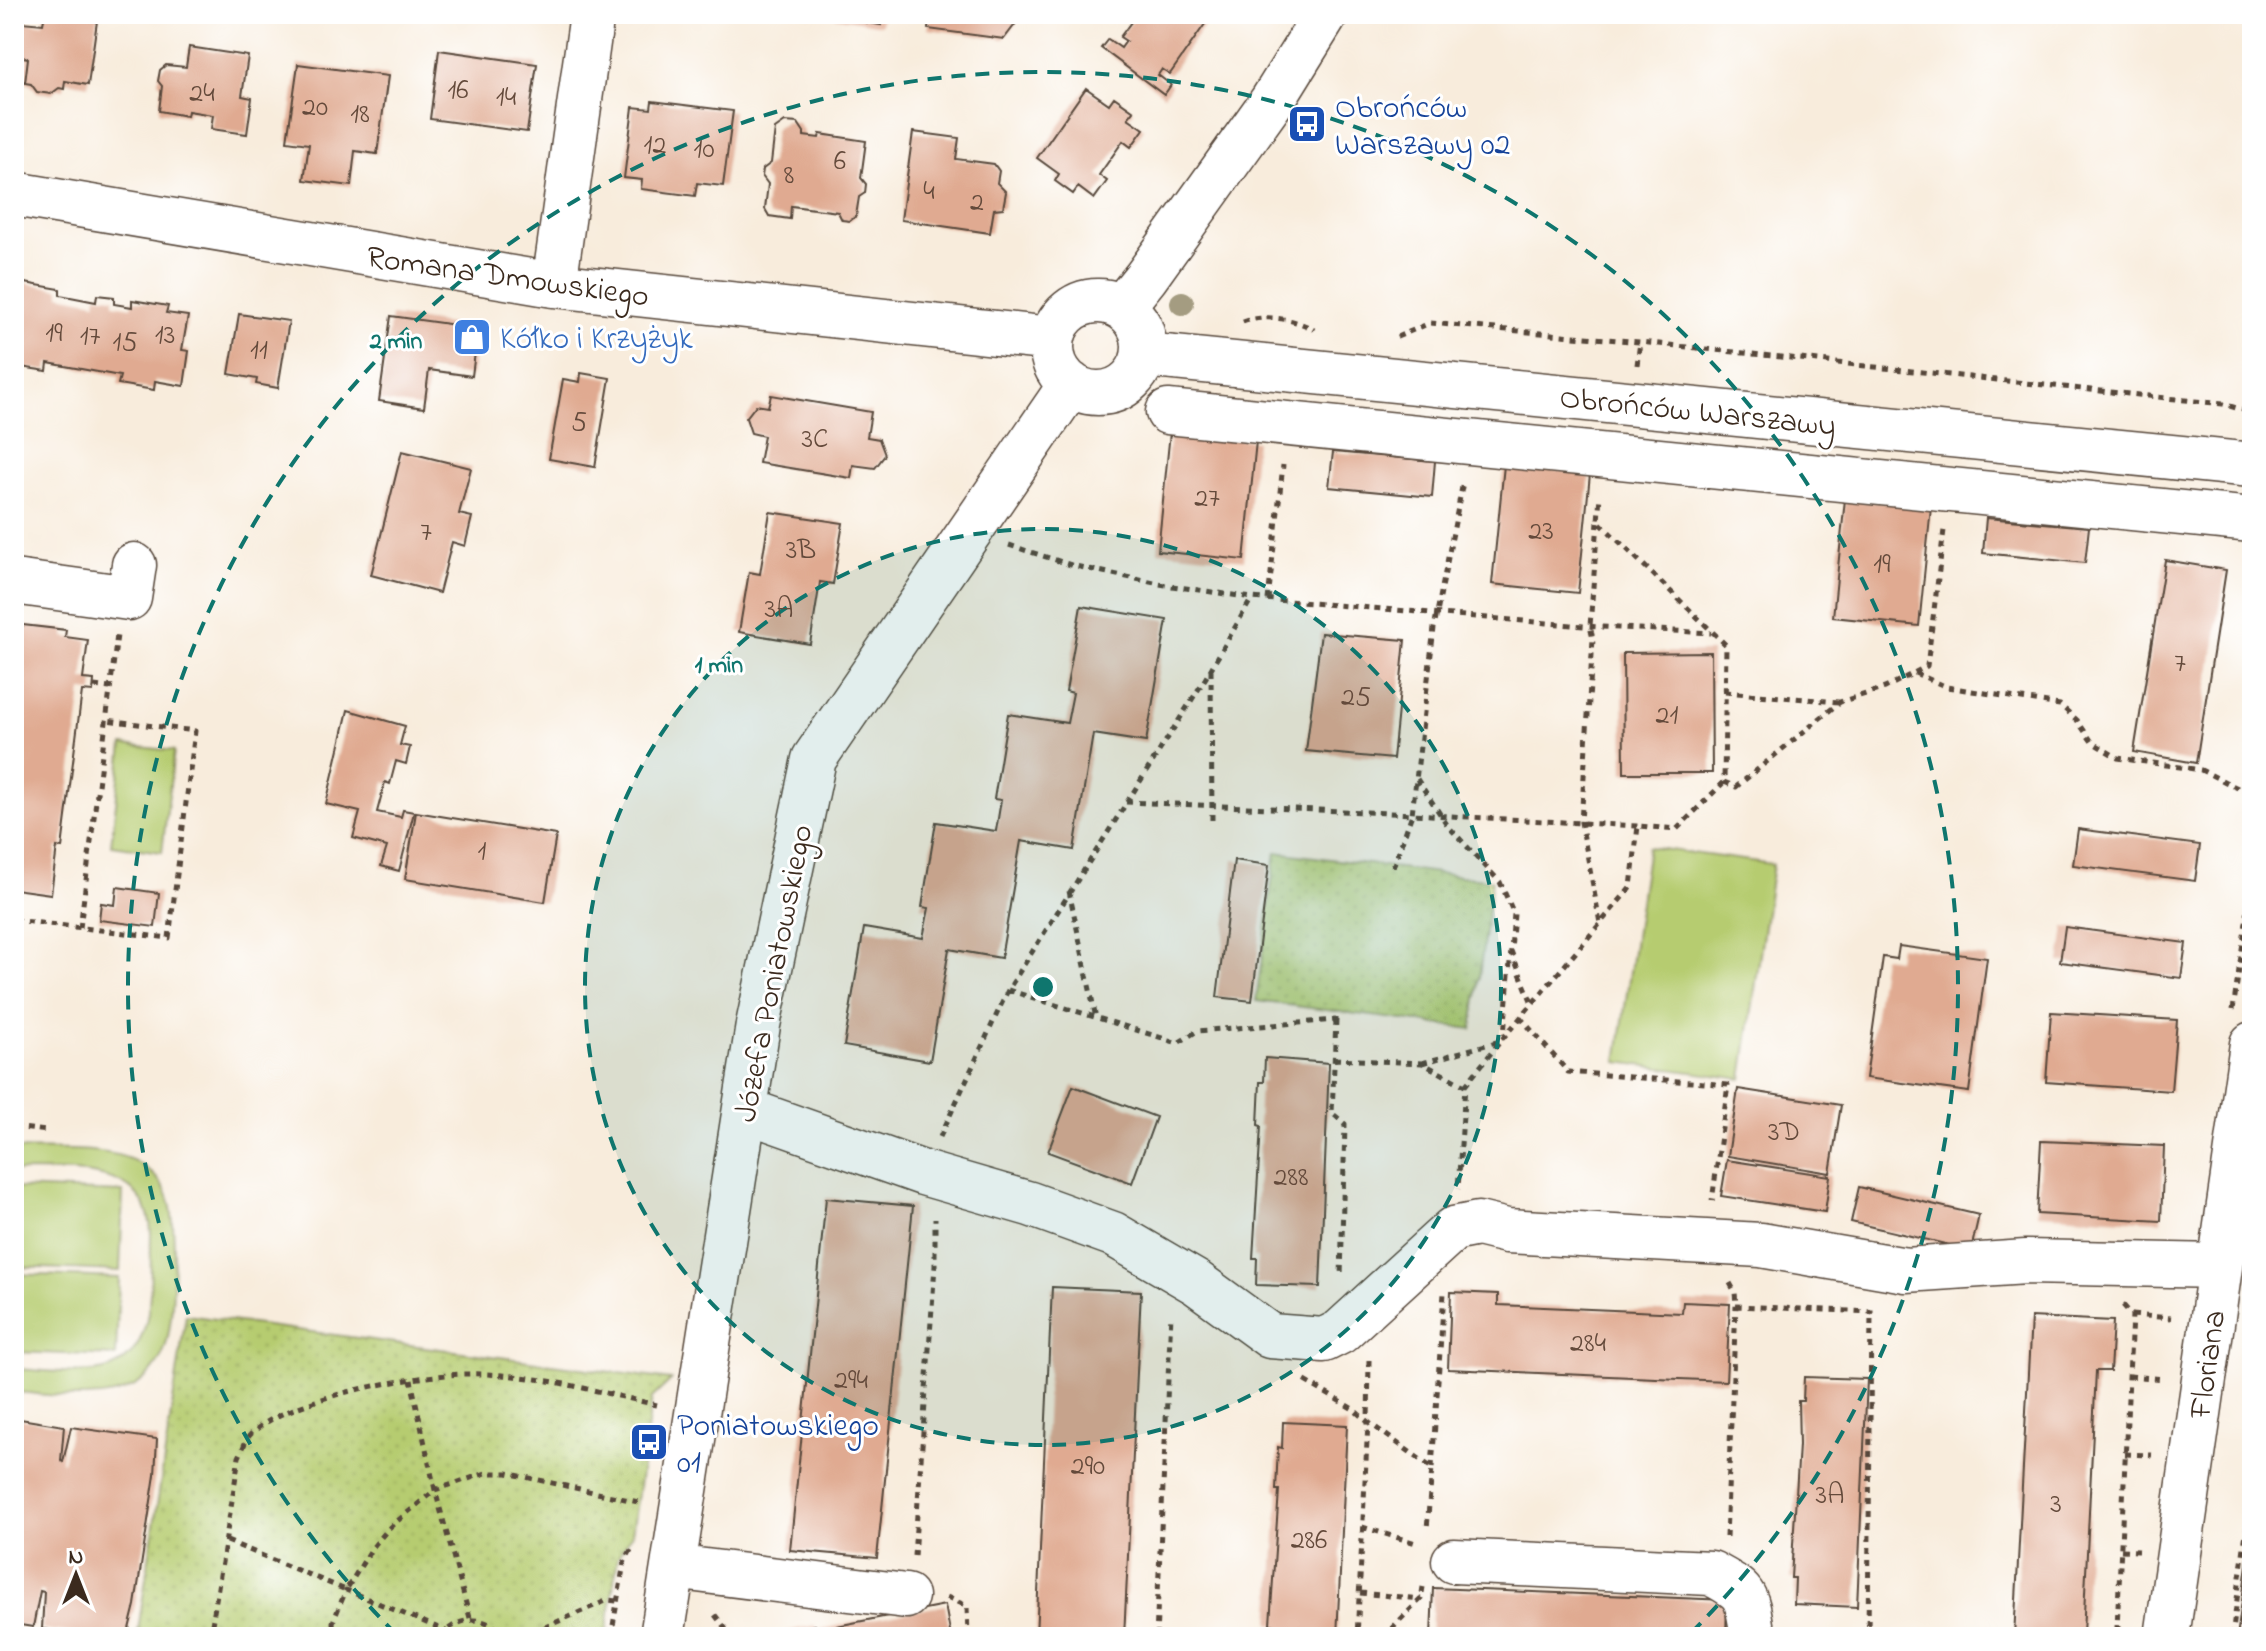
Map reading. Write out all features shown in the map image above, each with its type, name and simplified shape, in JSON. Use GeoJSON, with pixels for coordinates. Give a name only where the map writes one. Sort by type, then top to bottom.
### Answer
{"type":"FeatureCollection","features":[{"type":"Feature","properties":{"kind":"street"},"geometry":{"type":"LineString","coordinates":[[554,285],[592,14]]}},
{"type":"Feature","properties":{"kind":"street"},"geometry":{"type":"LineString","coordinates":[[1122,307],[1272,101],[1326,14]]}},
{"type":"Feature","properties":{"kind":"street","name":"Romana Dmowskiego"},"geometry":{"type":"LineString","coordinates":[[14,194],[554,285],[1052,339]]}},
{"type":"Feature","properties":{"kind":"street"},"geometry":{"type":"LineString","coordinates":[[1092,300],[1108,301],[1122,307],[1133,316],[1141,329],[1144,355],[1137,372],[1126,383],[1099,393],[1084,391],[1071,384],[1055,365],[1052,339],[1056,326],[1065,314],[1092,300]]}},
{"type":"Feature","properties":{"kind":"street","name":"Obrońców Warszawy"},"geometry":{"type":"LineString","coordinates":[[1144,355],[1385,360],[1682,409],[2252,465]]}},
{"type":"Feature","properties":{"kind":"street"},"geometry":{"type":"LineString","coordinates":[[1378,433],[1385,360]]}},
{"type":"Feature","properties":{"kind":"street","name":"Józefa Poniatowskiego"},"geometry":{"type":"LineString","coordinates":[[662,1637],[758,1025],[814,759],[1071,384]]}},
{"type":"Feature","properties":{"kind":"street"},"geometry":{"type":"LineString","coordinates":[[1678,462],[1682,409]]}},
{"type":"Feature","properties":{"kind":"street"},"geometry":{"type":"LineString","coordinates":[[1168,412],[2252,520]]}},
{"type":"Feature","properties":{"kind":"street"},"geometry":{"type":"LineString","coordinates":[[2051,499],[2056,446]]}},
{"type":"Feature","properties":{"kind":"street"},"geometry":{"type":"LineString","coordinates":[[20,571],[128,581]]}},
{"type":"Feature","properties":{"kind":"street","name":"Floriana"},"geometry":{"type":"LineString","coordinates":[[2152,1634],[2220,1266],[2240,1213],[2252,1044]]}},
{"type":"Feature","properties":{"kind":"street"},"geometry":{"type":"LineString","coordinates":[[745,1110],[923,1173],[1030,1204],[1113,1234],[1197,1283],[1270,1336],[1324,1340],[1350,1323],[1453,1229],[1478,1224],[1507,1231],[1761,1245],[1906,1270],[2026,1262],[2220,1266]]}},
{"type":"Feature","properties":{"kind":"street"},"geometry":{"type":"LineString","coordinates":[[1432,1555],[1711,1573],[1738,1587],[1747,1600],[1753,1637]]}},
{"type":"Feature","properties":{"kind":"street"},"geometry":{"type":"LineString","coordinates":[[673,1567],[921,1585]]}},
{"type":"Feature","properties":{"kind":"path"},"geometry":{"type":"LineString","coordinates":[[1231,327],[1254,318],[1301,321],[1326,338]]}},
{"type":"Feature","properties":{"kind":"path"},"geometry":{"type":"LineString","coordinates":[[1385,360],[1430,323],[1655,343],[2223,404],[2243,410],[2252,419]]}},
{"type":"Feature","properties":{"kind":"path"},"geometry":{"type":"LineString","coordinates":[[2243,410],[2252,399]]}},
{"type":"Feature","properties":{"kind":"path"},"geometry":{"type":"LineString","coordinates":[[1268,600],[1287,425]]}},
{"type":"Feature","properties":{"kind":"path"},"geometry":{"type":"LineString","coordinates":[[1600,923],[1581,822],[1593,639],[1590,626],[1603,455]]}},
{"type":"Feature","properties":{"kind":"path"},"geometry":{"type":"LineString","coordinates":[[1393,867],[1412,814],[1434,628],[1464,480]]}},
{"type":"Feature","properties":{"kind":"path"},"geometry":{"type":"LineString","coordinates":[[1724,782],[1736,787],[1840,702],[1885,688],[1927,666],[1949,489]]}},
{"type":"Feature","properties":{"kind":"path"},"geometry":{"type":"LineString","coordinates":[[1125,801],[1677,829],[1724,782],[1726,645],[1598,521]]}},
{"type":"Feature","properties":{"kind":"path"},"geometry":{"type":"LineString","coordinates":[[1005,544],[1071,565],[1159,584],[1252,598],[1712,633]]}},
{"type":"Feature","properties":{"kind":"path"},"geometry":{"type":"LineString","coordinates":[[80,928],[110,688],[128,581]]}},
{"type":"Feature","properties":{"kind":"path"},"geometry":{"type":"LineString","coordinates":[[968,1637],[967,1606],[921,1585],[935,1266],[935,1191],[918,1186],[1008,990],[1211,669],[1252,598]]}},
{"type":"Feature","properties":{"kind":"path"},"geometry":{"type":"LineString","coordinates":[[1211,669],[1212,820]]}},
{"type":"Feature","properties":{"kind":"path"},"geometry":{"type":"LineString","coordinates":[[1914,673],[1947,687],[2060,705],[2077,720],[2092,742],[2118,758],[2201,770],[2252,795]]}},
{"type":"Feature","properties":{"kind":"path"},"geometry":{"type":"LineString","coordinates":[[94,686],[110,688]]}},
{"type":"Feature","properties":{"kind":"path"},"geometry":{"type":"LineString","coordinates":[[1725,692],[1840,702]]}},
{"type":"Feature","properties":{"kind":"path"},"geometry":{"type":"LineString","coordinates":[[14,920],[169,938],[195,731],[106,720]]}},
{"type":"Feature","properties":{"kind":"path"},"geometry":{"type":"LineString","coordinates":[[1417,778],[1448,826],[1500,882],[1514,914],[1502,1039]]}},
{"type":"Feature","properties":{"kind":"path"},"geometry":{"type":"LineString","coordinates":[[1383,1637],[1421,1599],[1432,1555],[1432,1468],[1448,1249],[1453,1229],[1465,1086],[1631,887],[1638,826]]}},
{"type":"Feature","properties":{"kind":"path"},"geometry":{"type":"LineString","coordinates":[[1069,891],[1096,1019]]}},
{"type":"Feature","properties":{"kind":"path"},"geometry":{"type":"LineString","coordinates":[[1511,950],[1532,1003]]}},
{"type":"Feature","properties":{"kind":"path"},"geometry":{"type":"LineString","coordinates":[[1008,990],[1178,1043],[1197,1031],[1336,1020]]}},
{"type":"Feature","properties":{"kind":"path"},"geometry":{"type":"LineString","coordinates":[[1336,1012],[1332,1113],[1345,1124],[1350,1323],[1369,1328],[1368,1422],[1357,1637]]}},
{"type":"Feature","properties":{"kind":"path"},"geometry":{"type":"LineString","coordinates":[[1520,1017],[1568,1072],[1604,1078],[1728,1085],[1706,1241]]}},
{"type":"Feature","properties":{"kind":"path"},"geometry":{"type":"LineString","coordinates":[[1334,1059],[1422,1063],[1502,1039]]}},
{"type":"Feature","properties":{"kind":"path"},"geometry":{"type":"LineString","coordinates":[[1422,1063],[1465,1086]]}},
{"type":"Feature","properties":{"kind":"path"},"geometry":{"type":"LineString","coordinates":[[14,1127],[47,1131]]}},
{"type":"Feature","properties":{"kind":"path"},"geometry":{"type":"LineString","coordinates":[[1156,1637],[1171,1352],[1170,1267]]}},
{"type":"Feature","properties":{"kind":"path"},"geometry":{"type":"LineString","coordinates":[[2122,1304],[2132,1315],[2178,1318]]}},
{"type":"Feature","properties":{"kind":"path"},"geometry":{"type":"LineString","coordinates":[[1724,1580],[1736,1306]]}},
{"type":"Feature","properties":{"kind":"path"},"geometry":{"type":"LineString","coordinates":[[1868,1637],[1871,1312]]}},
{"type":"Feature","properties":{"kind":"path"},"geometry":{"type":"LineString","coordinates":[[2132,1315],[2117,1628],[2152,1634]]}},
{"type":"Feature","properties":{"kind":"path"},"geometry":{"type":"LineString","coordinates":[[210,1637],[239,1457],[249,1436],[267,1422],[308,1404],[411,1380],[465,1374],[516,1377],[659,1405],[657,1419]]}},
{"type":"Feature","properties":{"kind":"path"},"geometry":{"type":"LineString","coordinates":[[2129,1376],[2170,1380]]}},
{"type":"Feature","properties":{"kind":"path"},"geometry":{"type":"LineString","coordinates":[[1302,1379],[1353,1409],[1432,1468]]}},
{"type":"Feature","properties":{"kind":"path"},"geometry":{"type":"LineString","coordinates":[[411,1380],[435,1490],[470,1618]]}},
{"type":"Feature","properties":{"kind":"path"},"geometry":{"type":"LineString","coordinates":[[2125,1454],[2160,1455]]}},
{"type":"Feature","properties":{"kind":"path"},"geometry":{"type":"LineString","coordinates":[[334,1637],[333,1622],[346,1590],[372,1548],[390,1527],[435,1490],[486,1473],[507,1473],[644,1503]]}},
{"type":"Feature","properties":{"kind":"path"},"geometry":{"type":"LineString","coordinates":[[2232,1637],[2252,1487]]}},
{"type":"Feature","properties":{"kind":"path"},"geometry":{"type":"LineString","coordinates":[[642,1515],[646,1489]]}},
{"type":"Feature","properties":{"kind":"path"},"geometry":{"type":"LineString","coordinates":[[1362,1527],[1432,1555]]}},
{"type":"Feature","properties":{"kind":"path"},"geometry":{"type":"LineString","coordinates":[[611,1637],[624,1563],[636,1539]]}},
{"type":"Feature","properties":{"kind":"path"},"geometry":{"type":"LineString","coordinates":[[227,1541],[446,1631]]}},
{"type":"Feature","properties":{"kind":"path"},"geometry":{"type":"LineString","coordinates":[[1360,1593],[1421,1599]]}},
{"type":"Feature","properties":{"kind":"path"},"geometry":{"type":"LineString","coordinates":[[522,1637],[608,1600],[617,1601]]}},
{"type":"Feature","properties":{"kind":"path"},"geometry":{"type":"LineString","coordinates":[[440,1637],[470,1618],[489,1622],[505,1637]]}},
{"type":"Feature","properties":{"kind":"green space"},"geometry":{"type":"Polygon","coordinates":[[[123,745],[174,751],[162,852],[111,845],[123,745]]]}},
{"type":"Feature","properties":{"kind":"green space"},"geometry":{"type":"Polygon","coordinates":[[[1648,847],[1773,864],[1742,1079],[1617,1062],[1648,847]]]}},
{"type":"Feature","properties":{"kind":"green space"},"geometry":{"type":"Polygon","coordinates":[[[1276,852],[1492,880],[1472,1029],[1256,1001],[1276,852]]]}},
{"type":"Feature","properties":{"kind":"green space"},"geometry":{"type":"Polygon","coordinates":[[[14,1149],[113,1154],[140,1164],[166,1191],[171,1209],[174,1249],[168,1335],[157,1365],[135,1386],[122,1392],[92,1397],[14,1392],[14,1369],[94,1372],[116,1366],[131,1354],[141,1338],[147,1318],[151,1234],[147,1210],[136,1194],[120,1183],[79,1173],[14,1171],[14,1149]]]}},
{"type":"Feature","properties":{"kind":"green space"},"geometry":{"type":"Polygon","coordinates":[[[14,1188],[123,1192],[120,1271],[14,1267],[14,1188]]]}},
{"type":"Feature","properties":{"kind":"green space"},"geometry":{"type":"Polygon","coordinates":[[[14,1274],[119,1278],[116,1356],[14,1352],[14,1274]]]}},
{"type":"Feature","properties":{"kind":"green space"},"geometry":{"type":"Polygon","coordinates":[[[186,1315],[671,1380],[652,1398],[632,1534],[618,1556],[606,1637],[137,1637],[186,1315]]]}},
{"type":"Feature","properties":{"kind":"building"},"geometry":{"type":"Polygon","coordinates":[[[45,14],[98,14],[88,85],[65,81],[64,89],[59,88],[51,94],[37,92],[31,84],[25,83],[28,58],[17,56],[22,22],[43,24],[45,14]]]}},
{"type":"Feature","properties":{"kind":"building"},"geometry":{"type":"Polygon","coordinates":[[[819,14],[882,14],[881,25],[819,14]]]}},
{"type":"Feature","properties":{"kind":"building"},"geometry":{"type":"Polygon","coordinates":[[[930,14],[1023,14],[1004,39],[928,29],[930,14]]]}},
{"type":"Feature","properties":{"kind":"building"},"geometry":{"type":"Polygon","coordinates":[[[1137,14],[1212,14],[1170,74],[1162,69],[1158,75],[1171,85],[1164,95],[1101,48],[1108,39],[1121,48],[1126,41],[1120,37],[1137,14]]]}},
{"type":"Feature","properties":{"kind":"building"},"geometry":{"type":"Polygon","coordinates":[[[189,47],[248,56],[242,96],[252,98],[247,134],[211,129],[213,115],[188,111],[187,116],[159,111],[160,70],[166,65],[186,67],[189,47]]]}},
{"type":"Feature","properties":{"kind":"building"},"geometry":{"type":"Polygon","coordinates":[[[439,50],[537,64],[527,132],[430,119],[439,50]]]}},
{"type":"Feature","properties":{"kind":"building"},"geometry":{"type":"Polygon","coordinates":[[[298,64],[388,76],[377,154],[355,151],[351,186],[304,180],[309,144],[287,141],[298,64]]]}},
{"type":"Feature","properties":{"kind":"building"},"geometry":{"type":"Polygon","coordinates":[[[1086,88],[1109,104],[1114,97],[1134,111],[1128,118],[1144,129],[1131,147],[1123,141],[1099,175],[1107,181],[1094,199],[1078,187],[1073,194],[1055,181],[1059,174],[1037,158],[1086,88]]]}},
{"type":"Feature","properties":{"kind":"building"},"geometry":{"type":"Polygon","coordinates":[[[652,101],[733,111],[723,186],[697,183],[695,196],[641,189],[642,180],[624,178],[633,107],[651,109],[652,101]]]}},
{"type":"Feature","properties":{"kind":"building"},"geometry":{"type":"Polygon","coordinates":[[[785,122],[798,123],[804,136],[819,138],[820,134],[866,141],[861,178],[866,184],[865,193],[859,197],[856,216],[850,221],[842,220],[838,212],[791,206],[790,219],[769,216],[765,209],[768,184],[762,176],[763,169],[771,163],[775,129],[785,122]]]}},
{"type":"Feature","properties":{"kind":"building"},"geometry":{"type":"Polygon","coordinates":[[[913,132],[959,138],[956,159],[994,164],[999,171],[997,183],[1006,192],[1003,208],[994,209],[990,233],[901,220],[913,132]]]}},
{"type":"Feature","properties":{"kind":"building"},"geometry":{"type":"Polygon","coordinates":[[[25,283],[60,289],[60,295],[96,302],[97,295],[114,297],[114,304],[132,307],[132,300],[168,306],[166,313],[188,316],[182,350],[189,351],[184,386],[155,381],[154,390],[118,384],[120,376],[48,363],[47,371],[14,366],[14,288],[24,290],[25,283]]]}},
{"type":"Feature","properties":{"kind":"building"},"geometry":{"type":"Polygon","coordinates":[[[239,314],[289,321],[278,388],[256,384],[257,379],[229,374],[239,314]]]}},
{"type":"Feature","properties":{"kind":"building"},"geometry":{"type":"Polygon","coordinates":[[[391,316],[478,328],[472,376],[429,370],[424,408],[379,401],[391,316]]]}},
{"type":"Feature","properties":{"kind":"building"},"geometry":{"type":"Polygon","coordinates":[[[581,373],[610,378],[595,467],[549,459],[563,379],[580,382],[581,373]]]}},
{"type":"Feature","properties":{"kind":"building"},"geometry":{"type":"Polygon","coordinates":[[[771,395],[871,412],[867,437],[879,439],[885,455],[875,468],[853,465],[851,478],[759,463],[764,436],[751,433],[746,418],[756,405],[768,407],[771,395]]]}},
{"type":"Feature","properties":{"kind":"building"},"geometry":{"type":"Polygon","coordinates":[[[1170,432],[1256,441],[1244,560],[1158,551],[1170,432]]]}},
{"type":"Feature","properties":{"kind":"building"},"geometry":{"type":"Polygon","coordinates":[[[402,451],[471,468],[459,514],[472,517],[465,546],[452,542],[439,593],[371,575],[402,451]]]}},
{"type":"Feature","properties":{"kind":"building"},"geometry":{"type":"Polygon","coordinates":[[[1333,452],[1435,461],[1432,497],[1329,487],[1333,452]]]}},
{"type":"Feature","properties":{"kind":"building"},"geometry":{"type":"Polygon","coordinates":[[[1504,465],[1590,474],[1578,593],[1492,584],[1504,465]]]}},
{"type":"Feature","properties":{"kind":"building"},"geometry":{"type":"Polygon","coordinates":[[[1845,499],[1931,507],[1919,626],[1833,617],[1845,499]]]}},
{"type":"Feature","properties":{"kind":"building"},"geometry":{"type":"Polygon","coordinates":[[[770,512],[843,523],[833,584],[820,582],[810,644],[739,632],[749,572],[760,574],[770,512]]]}},
{"type":"Feature","properties":{"kind":"building"},"geometry":{"type":"Polygon","coordinates":[[[1986,518],[2089,527],[2085,563],[1983,553],[1986,518]]]}},
{"type":"Feature","properties":{"kind":"building"},"geometry":{"type":"Polygon","coordinates":[[[2165,560],[2226,570],[2196,763],[2134,752],[2165,560]]]}},
{"type":"Feature","properties":{"kind":"building"},"geometry":{"type":"Polygon","coordinates":[[[1081,606],[1167,620],[1146,742],[1093,734],[1074,850],[1021,841],[1001,958],[949,949],[930,1061],[844,1046],[864,928],[923,938],[929,908],[922,907],[936,822],[996,831],[1001,800],[994,799],[1008,714],[1067,723],[1073,693],[1066,691],[1081,606]]]}},
{"type":"Feature","properties":{"kind":"building"},"geometry":{"type":"Polygon","coordinates":[[[14,624],[66,630],[65,637],[88,640],[83,679],[94,680],[93,692],[82,691],[62,848],[57,847],[51,894],[14,889],[14,624]]]}},
{"type":"Feature","properties":{"kind":"building"},"geometry":{"type":"Polygon","coordinates":[[[1321,633],[1405,640],[1393,759],[1306,751],[1321,633]]]}},
{"type":"Feature","properties":{"kind":"building"},"geometry":{"type":"Polygon","coordinates":[[[1711,652],[1712,773],[1624,773],[1623,653],[1711,652]]]}},
{"type":"Feature","properties":{"kind":"building"},"geometry":{"type":"Polygon","coordinates":[[[348,710],[405,726],[400,745],[410,747],[406,764],[396,761],[390,784],[385,782],[377,812],[401,817],[403,810],[414,812],[399,871],[381,866],[387,847],[353,838],[360,812],[326,804],[348,710]]]}},
{"type":"Feature","properties":{"kind":"building"},"geometry":{"type":"Polygon","coordinates":[[[416,812],[556,835],[545,902],[405,879],[416,812]]]}},
{"type":"Feature","properties":{"kind":"building"},"geometry":{"type":"Polygon","coordinates":[[[2078,829],[2200,845],[2195,881],[2073,865],[2078,829]]]}},
{"type":"Feature","properties":{"kind":"building"},"geometry":{"type":"Polygon","coordinates":[[[1234,860],[1269,865],[1252,1001],[1217,997],[1234,860]]]}},
{"type":"Feature","properties":{"kind":"building"},"geometry":{"type":"Polygon","coordinates":[[[117,887],[159,893],[155,927],[99,920],[101,903],[115,905],[117,887]]]}},
{"type":"Feature","properties":{"kind":"building"},"geometry":{"type":"Polygon","coordinates":[[[2065,927],[2186,943],[2181,978],[2060,962],[2065,927]]]}},
{"type":"Feature","properties":{"kind":"building"},"geometry":{"type":"Polygon","coordinates":[[[1899,946],[1987,958],[1969,1092],[1866,1078],[1883,957],[1897,959],[1899,946]]]}},
{"type":"Feature","properties":{"kind":"building"},"geometry":{"type":"Polygon","coordinates":[[[2051,1012],[2177,1020],[2171,1091],[2046,1082],[2051,1012]]]}},
{"type":"Feature","properties":{"kind":"building"},"geometry":{"type":"Polygon","coordinates":[[[1265,1058],[1329,1063],[1320,1287],[1256,1285],[1257,1258],[1253,1258],[1261,1126],[1258,1125],[1260,1082],[1264,1082],[1265,1058]]]}},
{"type":"Feature","properties":{"kind":"building"},"geometry":{"type":"Polygon","coordinates":[[[1073,1086],[1156,1117],[1132,1183],[1048,1152],[1073,1086]]]}},
{"type":"Feature","properties":{"kind":"building"},"geometry":{"type":"Polygon","coordinates":[[[1738,1089],[1841,1105],[1830,1173],[1728,1156],[1738,1089]]]}},
{"type":"Feature","properties":{"kind":"building"},"geometry":{"type":"Polygon","coordinates":[[[2041,1141],[2164,1146],[2161,1221],[2037,1214],[2041,1141]]]}},
{"type":"Feature","properties":{"kind":"building"},"geometry":{"type":"Polygon","coordinates":[[[1727,1160],[1830,1176],[1825,1212],[1721,1196],[1727,1160]]]}},
{"type":"Feature","properties":{"kind":"building"},"geometry":{"type":"Polygon","coordinates":[[[1859,1187],[1979,1215],[1971,1250],[1851,1222],[1859,1187]]]}},
{"type":"Feature","properties":{"kind":"building"},"geometry":{"type":"Polygon","coordinates":[[[826,1198],[913,1206],[877,1558],[790,1550],[826,1198]]]}},
{"type":"Feature","properties":{"kind":"building"},"geometry":{"type":"Polygon","coordinates":[[[1052,1287],[1141,1291],[1124,1637],[1036,1637],[1052,1287]]]}},
{"type":"Feature","properties":{"kind":"building"},"geometry":{"type":"Polygon","coordinates":[[[1451,1292],[1498,1294],[1498,1305],[1682,1313],[1683,1302],[1730,1304],[1726,1381],[1448,1369],[1451,1292]]]}},
{"type":"Feature","properties":{"kind":"building"},"geometry":{"type":"Polygon","coordinates":[[[2031,1317],[2113,1321],[2110,1371],[2096,1371],[2083,1634],[2096,1634],[2096,1637],[2014,1637],[2031,1317]]]}},
{"type":"Feature","properties":{"kind":"building"},"geometry":{"type":"Polygon","coordinates":[[[1804,1377],[1867,1379],[1857,1607],[1794,1604],[1795,1578],[1791,1578],[1799,1445],[1798,1401],[1803,1401],[1804,1377]]]}},
{"type":"Feature","properties":{"kind":"building"},"geometry":{"type":"Polygon","coordinates":[[[14,1418],[64,1426],[63,1462],[71,1427],[157,1439],[155,1475],[135,1605],[127,1637],[98,1637],[42,1629],[44,1592],[40,1591],[33,1627],[14,1624],[14,1418]]]}},
{"type":"Feature","properties":{"kind":"building"},"geometry":{"type":"Polygon","coordinates":[[[1283,1422],[1347,1425],[1337,1637],[1274,1637],[1275,1625],[1270,1624],[1279,1490],[1276,1490],[1278,1447],[1282,1448],[1283,1422]]]}},
{"type":"Feature","properties":{"kind":"building"},"geometry":{"type":"Polygon","coordinates":[[[2250,1543],[2252,1637],[2237,1637],[2250,1543]]]}},
{"type":"Feature","properties":{"kind":"building"},"geometry":{"type":"Polygon","coordinates":[[[1433,1588],[1727,1600],[1726,1637],[1431,1637],[1433,1588]]]}},
{"type":"Feature","properties":{"kind":"building"},"geometry":{"type":"Polygon","coordinates":[[[945,1605],[951,1637],[760,1637],[815,1625],[816,1630],[945,1605]]]}},
{"type":"Feature","properties":{"kind":"place","name":"Obrońców Warszawy 02"},"geometry":{"type":"Point","coordinates":[1307,124]}},
{"type":"Feature","properties":{"kind":"place","name":"Kółko i Krzyżyk"},"geometry":{"type":"Point","coordinates":[472,337]}},
{"type":"Feature","properties":{"kind":"place","name":"Poniatowskiego 01"},"geometry":{"type":"Point","coordinates":[649,1442]}}]}
